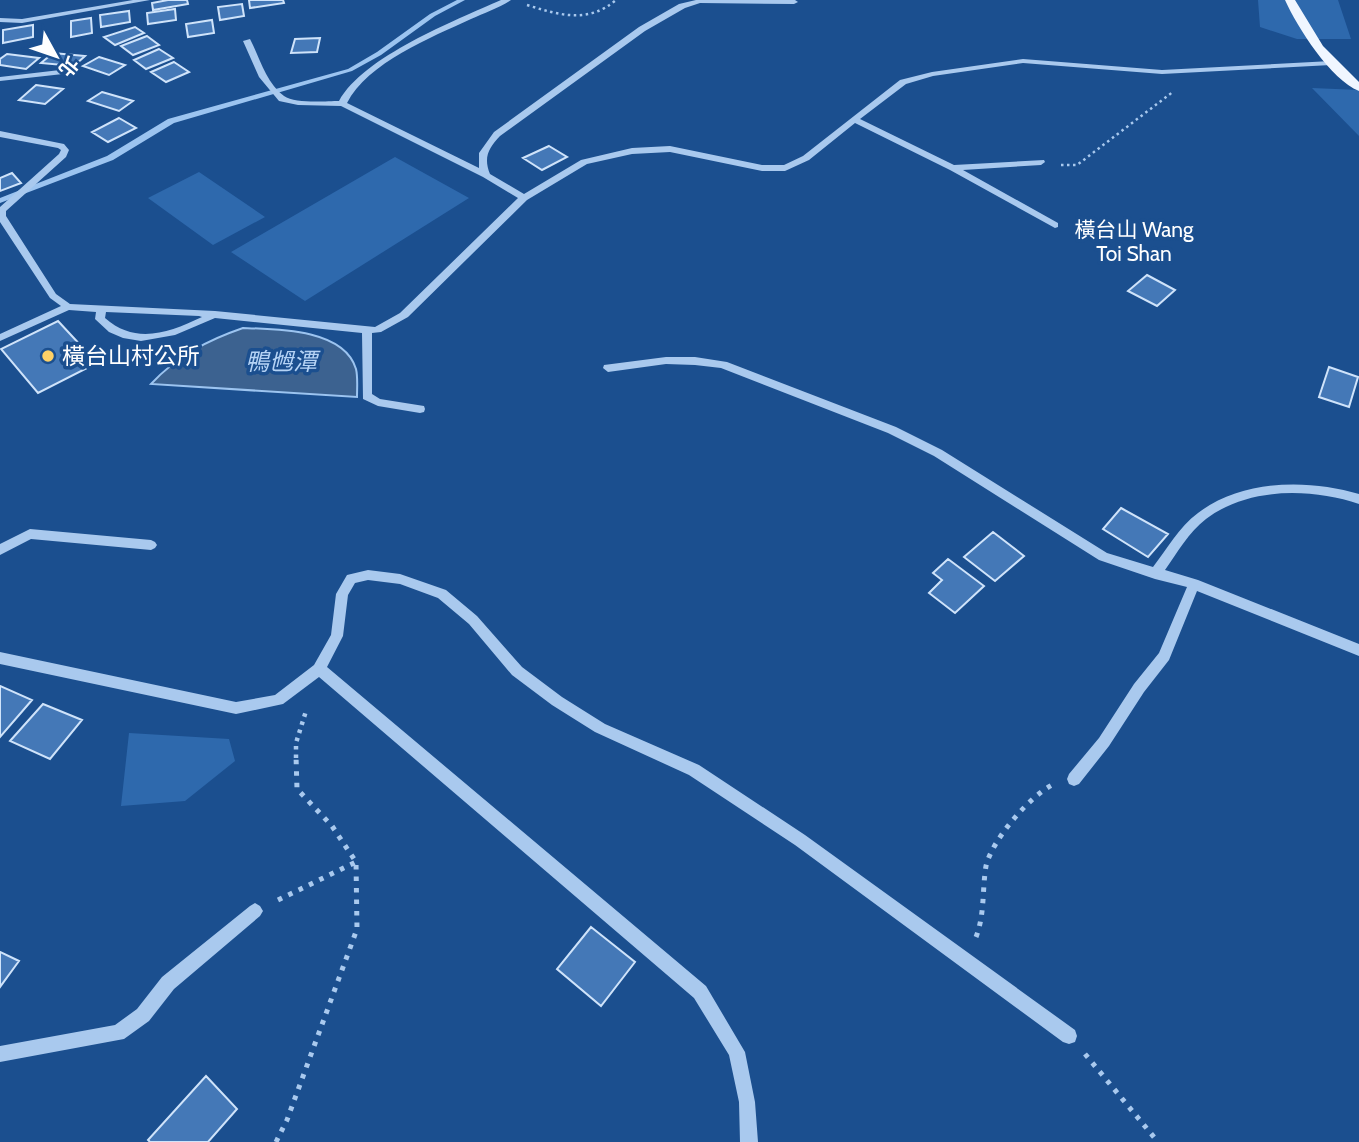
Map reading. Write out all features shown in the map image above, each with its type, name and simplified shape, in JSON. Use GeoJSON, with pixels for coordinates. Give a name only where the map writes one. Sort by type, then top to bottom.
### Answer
{"type":"FeatureCollection","features":[{"type":"Feature","properties":{"kind":"main road"},"geometry":{"type":"LineString","coordinates":[[1290,0],[1311,38],[1331,63],[1359,88]]}},
{"type":"Feature","properties":{"kind":"street"},"geometry":{"type":"LineString","coordinates":[[73,0],[73,12]]}},
{"type":"Feature","properties":{"kind":"street"},"geometry":{"type":"LineString","coordinates":[[0,20],[22,21],[146,0]]}},
{"type":"Feature","properties":{"kind":"street"},"geometry":{"type":"LineString","coordinates":[[342,104],[349,87],[416,43],[507,0]]}},
{"type":"Feature","properties":{"kind":"street"},"geometry":{"type":"LineString","coordinates":[[486,175],[481,165],[481,152],[497,134],[642,29],[682,6],[700,1],[793,2]]}},
{"type":"Feature","properties":{"kind":"street"},"geometry":{"type":"LineString","coordinates":[[247,41],[263,77],[282,99],[298,103],[342,104],[486,175],[524,198]]}},
{"type":"Feature","properties":{"kind":"street"},"geometry":{"type":"LineString","coordinates":[[0,338],[68,307],[216,314],[367,331],[386,327],[404,315],[524,198],[584,162],[632,151],[670,149],[762,168],[785,168],[806,158],[903,82],[932,74],[1003,62],[1125,71],[1190,71],[1331,63]]}},
{"type":"Feature","properties":{"kind":"street"},"geometry":{"type":"LineString","coordinates":[[0,79],[60,72]]}},
{"type":"Feature","properties":{"kind":"street"},"geometry":{"type":"LineString","coordinates":[[855,120],[953,169],[1055,225]]}},
{"type":"Feature","properties":{"kind":"street"},"geometry":{"type":"LineString","coordinates":[[0,134],[61,146],[65,150],[63,155],[2,210],[1,216],[53,296],[68,307]]}},
{"type":"Feature","properties":{"kind":"street"},"geometry":{"type":"LineString","coordinates":[[953,169],[1041,162]]}},
{"type":"Feature","properties":{"kind":"street"},"geometry":{"type":"LineString","coordinates":[[102,308],[100,319],[106,326],[122,335],[146,338],[168,335],[216,314]]}},
{"type":"Feature","properties":{"kind":"street"},"geometry":{"type":"LineString","coordinates":[[367,331],[367,396],[378,402],[420,409]]}},
{"type":"Feature","properties":{"kind":"street"},"geometry":{"type":"LineString","coordinates":[[608,368],[637,363],[700,360],[723,366],[891,430],[970,471],[1093,551],[1194,584],[1359,650]]}},
{"type":"Feature","properties":{"kind":"street"},"geometry":{"type":"LineString","coordinates":[[1155,573],[1201,516],[1230,500],[1299,487],[1339,491],[1359,499]]}},
{"type":"Feature","properties":{"kind":"street"},"geometry":{"type":"LineString","coordinates":[[0,550],[4,545],[30,534],[151,544]]}},
{"type":"Feature","properties":{"kind":"street"},"geometry":{"type":"LineString","coordinates":[[0,658],[236,708],[278,700],[319,669],[337,636],[342,594],[351,579],[368,575],[400,579],[442,594],[473,620],[517,671],[557,701],[600,728],[694,771],[800,840],[1069,1036]]}},
{"type":"Feature","properties":{"kind":"street"},"geometry":{"type":"LineString","coordinates":[[1074,779],[1104,742],[1139,688],[1164,656],[1194,584]]}},
{"type":"Feature","properties":{"kind":"street"},"geometry":{"type":"LineString","coordinates":[[319,669],[700,992],[737,1052],[747,1102],[749,1142]]}},
{"type":"Feature","properties":{"kind":"street"},"geometry":{"type":"LineString","coordinates":[[0,1054],[118,1033],[143,1016],[168,983],[254,911]]}},
{"type":"Feature","properties":{"kind":"path"},"geometry":{"type":"LineString","coordinates":[[526,4],[552,13],[584,18],[610,7],[616,0]]}},
{"type":"Feature","properties":{"kind":"path"},"geometry":{"type":"LineString","coordinates":[[1041,162],[1077,165],[1146,114],[1172,92],[1190,71]]}},
{"type":"Feature","properties":{"kind":"path"},"geometry":{"type":"LineString","coordinates":[[276,1142],[291,1109],[357,929],[356,862],[332,827],[297,789],[296,743],[319,669]]}},
{"type":"Feature","properties":{"kind":"path"},"geometry":{"type":"LineString","coordinates":[[964,960],[982,925],[982,899],[988,858],[1025,806],[1048,786],[1074,779]]}},
{"type":"Feature","properties":{"kind":"path"},"geometry":{"type":"LineString","coordinates":[[254,911],[356,862]]}},
{"type":"Feature","properties":{"kind":"path"},"geometry":{"type":"LineString","coordinates":[[1069,1036],[1129,1103],[1158,1142]]}},
{"type":"Feature","properties":{"kind":"shaded area"},"geometry":{"type":"Polygon","coordinates":[[[1258,0],[1338,0],[1351,39],[1297,39],[1260,27],[1258,0]]]}},
{"type":"Feature","properties":{"kind":"shaded area"},"geometry":{"type":"Polygon","coordinates":[[[1312,88],[1359,90],[1359,136],[1312,88]]]}},
{"type":"Feature","properties":{"kind":"shaded area"},"geometry":{"type":"Polygon","coordinates":[[[395,157],[469,198],[305,301],[231,252],[395,157]]]}},
{"type":"Feature","properties":{"kind":"shaded area"},"geometry":{"type":"Polygon","coordinates":[[[199,172],[265,217],[213,245],[148,198],[199,172]]]}},
{"type":"Feature","properties":{"kind":"shaded area"},"geometry":{"type":"Polygon","coordinates":[[[129,733],[229,739],[235,761],[185,801],[121,806],[129,733]]]}},
{"type":"Feature","properties":{"kind":"water","name":"鴨乸潭"},"geometry":{"type":"Polygon","coordinates":[[[243,328],[308,334],[338,346],[349,356],[356,369],[357,397],[151,384],[171,365],[194,350],[243,328]]]}},
{"type":"Feature","properties":{"kind":"building"},"geometry":{"type":"Polygon","coordinates":[[[187,0],[188,4],[153,10],[152,3],[187,0]]]}},
{"type":"Feature","properties":{"kind":"building"},"geometry":{"type":"Polygon","coordinates":[[[249,0],[283,0],[284,3],[250,8],[249,0]]]}},
{"type":"Feature","properties":{"kind":"building"},"geometry":{"type":"Polygon","coordinates":[[[242,4],[244,16],[220,20],[218,7],[242,4]]]}},
{"type":"Feature","properties":{"kind":"building"},"geometry":{"type":"Polygon","coordinates":[[[175,9],[176,20],[148,24],[147,13],[175,9]]]}},
{"type":"Feature","properties":{"kind":"building"},"geometry":{"type":"Polygon","coordinates":[[[129,11],[130,22],[101,27],[100,15],[129,11]]]}},
{"type":"Feature","properties":{"kind":"building"},"geometry":{"type":"Polygon","coordinates":[[[91,18],[92,33],[71,37],[71,21],[91,18]]]}},
{"type":"Feature","properties":{"kind":"building"},"geometry":{"type":"Polygon","coordinates":[[[212,20],[214,33],[188,37],[186,24],[212,20]]]}},
{"type":"Feature","properties":{"kind":"building"},"geometry":{"type":"Polygon","coordinates":[[[33,25],[33,37],[3,43],[3,30],[33,25]]]}},
{"type":"Feature","properties":{"kind":"building"},"geometry":{"type":"Polygon","coordinates":[[[135,27],[144,33],[115,45],[104,37],[135,27]]]}},
{"type":"Feature","properties":{"kind":"building"},"geometry":{"type":"Polygon","coordinates":[[[147,36],[159,45],[133,55],[121,46],[147,36]]]}},
{"type":"Feature","properties":{"kind":"building"},"geometry":{"type":"Polygon","coordinates":[[[320,38],[317,52],[291,53],[295,39],[320,38]]]}},
{"type":"Feature","properties":{"kind":"building"},"geometry":{"type":"Polygon","coordinates":[[[159,49],[173,58],[146,69],[134,60],[159,49]]]}},
{"type":"Feature","properties":{"kind":"building"},"geometry":{"type":"Polygon","coordinates":[[[53,53],[85,56],[74,66],[41,63],[53,53]]]}},
{"type":"Feature","properties":{"kind":"building"},"geometry":{"type":"Polygon","coordinates":[[[7,54],[39,58],[26,69],[0,65],[0,59],[7,54]]]}},
{"type":"Feature","properties":{"kind":"building"},"geometry":{"type":"Polygon","coordinates":[[[99,57],[125,65],[109,75],[83,66],[99,57]]]}},
{"type":"Feature","properties":{"kind":"building"},"geometry":{"type":"Polygon","coordinates":[[[174,62],[189,72],[166,82],[151,72],[174,62]]]}},
{"type":"Feature","properties":{"kind":"building"},"geometry":{"type":"Polygon","coordinates":[[[36,85],[63,89],[45,104],[19,100],[36,85]]]}},
{"type":"Feature","properties":{"kind":"building"},"geometry":{"type":"Polygon","coordinates":[[[102,92],[133,101],[119,111],[88,101],[102,92]]]}},
{"type":"Feature","properties":{"kind":"building"},"geometry":{"type":"Polygon","coordinates":[[[119,118],[136,128],[108,142],[92,132],[119,118]]]}},
{"type":"Feature","properties":{"kind":"building"},"geometry":{"type":"Polygon","coordinates":[[[549,146],[567,157],[542,170],[523,158],[549,146]]]}},
{"type":"Feature","properties":{"kind":"building"},"geometry":{"type":"Polygon","coordinates":[[[12,173],[21,183],[0,191],[0,178],[12,173]]]}},
{"type":"Feature","properties":{"kind":"building"},"geometry":{"type":"Polygon","coordinates":[[[1147,275],[1175,290],[1157,306],[1128,291],[1147,275]]]}},
{"type":"Feature","properties":{"kind":"building","name":"橫台山村公所"},"geometry":{"type":"Polygon","coordinates":[[[58,321],[97,363],[38,393],[1,349],[58,321]]]}},
{"type":"Feature","properties":{"kind":"building"},"geometry":{"type":"Polygon","coordinates":[[[1329,367],[1358,377],[1349,407],[1319,397],[1329,367]]]}},
{"type":"Feature","properties":{"kind":"building"},"geometry":{"type":"Polygon","coordinates":[[[1121,508],[1168,534],[1148,557],[1103,529],[1121,508]]]}},
{"type":"Feature","properties":{"kind":"building"},"geometry":{"type":"Polygon","coordinates":[[[993,532],[1024,556],[995,581],[964,557],[993,532]]]}},
{"type":"Feature","properties":{"kind":"building"},"geometry":{"type":"Polygon","coordinates":[[[948,559],[984,586],[955,613],[929,593],[942,580],[933,573],[948,559]]]}},
{"type":"Feature","properties":{"kind":"building"},"geometry":{"type":"Polygon","coordinates":[[[0,686],[32,700],[0,737],[0,686]]]}},
{"type":"Feature","properties":{"kind":"building"},"geometry":{"type":"Polygon","coordinates":[[[43,704],[82,720],[50,759],[10,741],[43,704]]]}},
{"type":"Feature","properties":{"kind":"building"},"geometry":{"type":"Polygon","coordinates":[[[591,927],[635,962],[601,1006],[557,969],[591,927]]]}},
{"type":"Feature","properties":{"kind":"building"},"geometry":{"type":"Polygon","coordinates":[[[0,952],[19,961],[0,987],[0,952]]]}},
{"type":"Feature","properties":{"kind":"building"},"geometry":{"type":"Polygon","coordinates":[[[206,1076],[237,1109],[208,1142],[150,1142],[148,1140],[206,1076]]]}},
{"type":"Feature","properties":{"kind":"waterway"},"geometry":{"type":"LineString","coordinates":[[0,201],[110,158],[171,121],[350,70],[379,54],[433,15],[462,0]]}},
{"type":"Feature","properties":{"kind":"place","name":"橫台山村公所"},"geometry":{"type":"Point","coordinates":[48,356]}},
{"type":"Feature","properties":{"kind":"district","name":"橫台山 Wang Toi Shan"},"geometry":{"type":"Point","coordinates":[1134,241]}}]}
